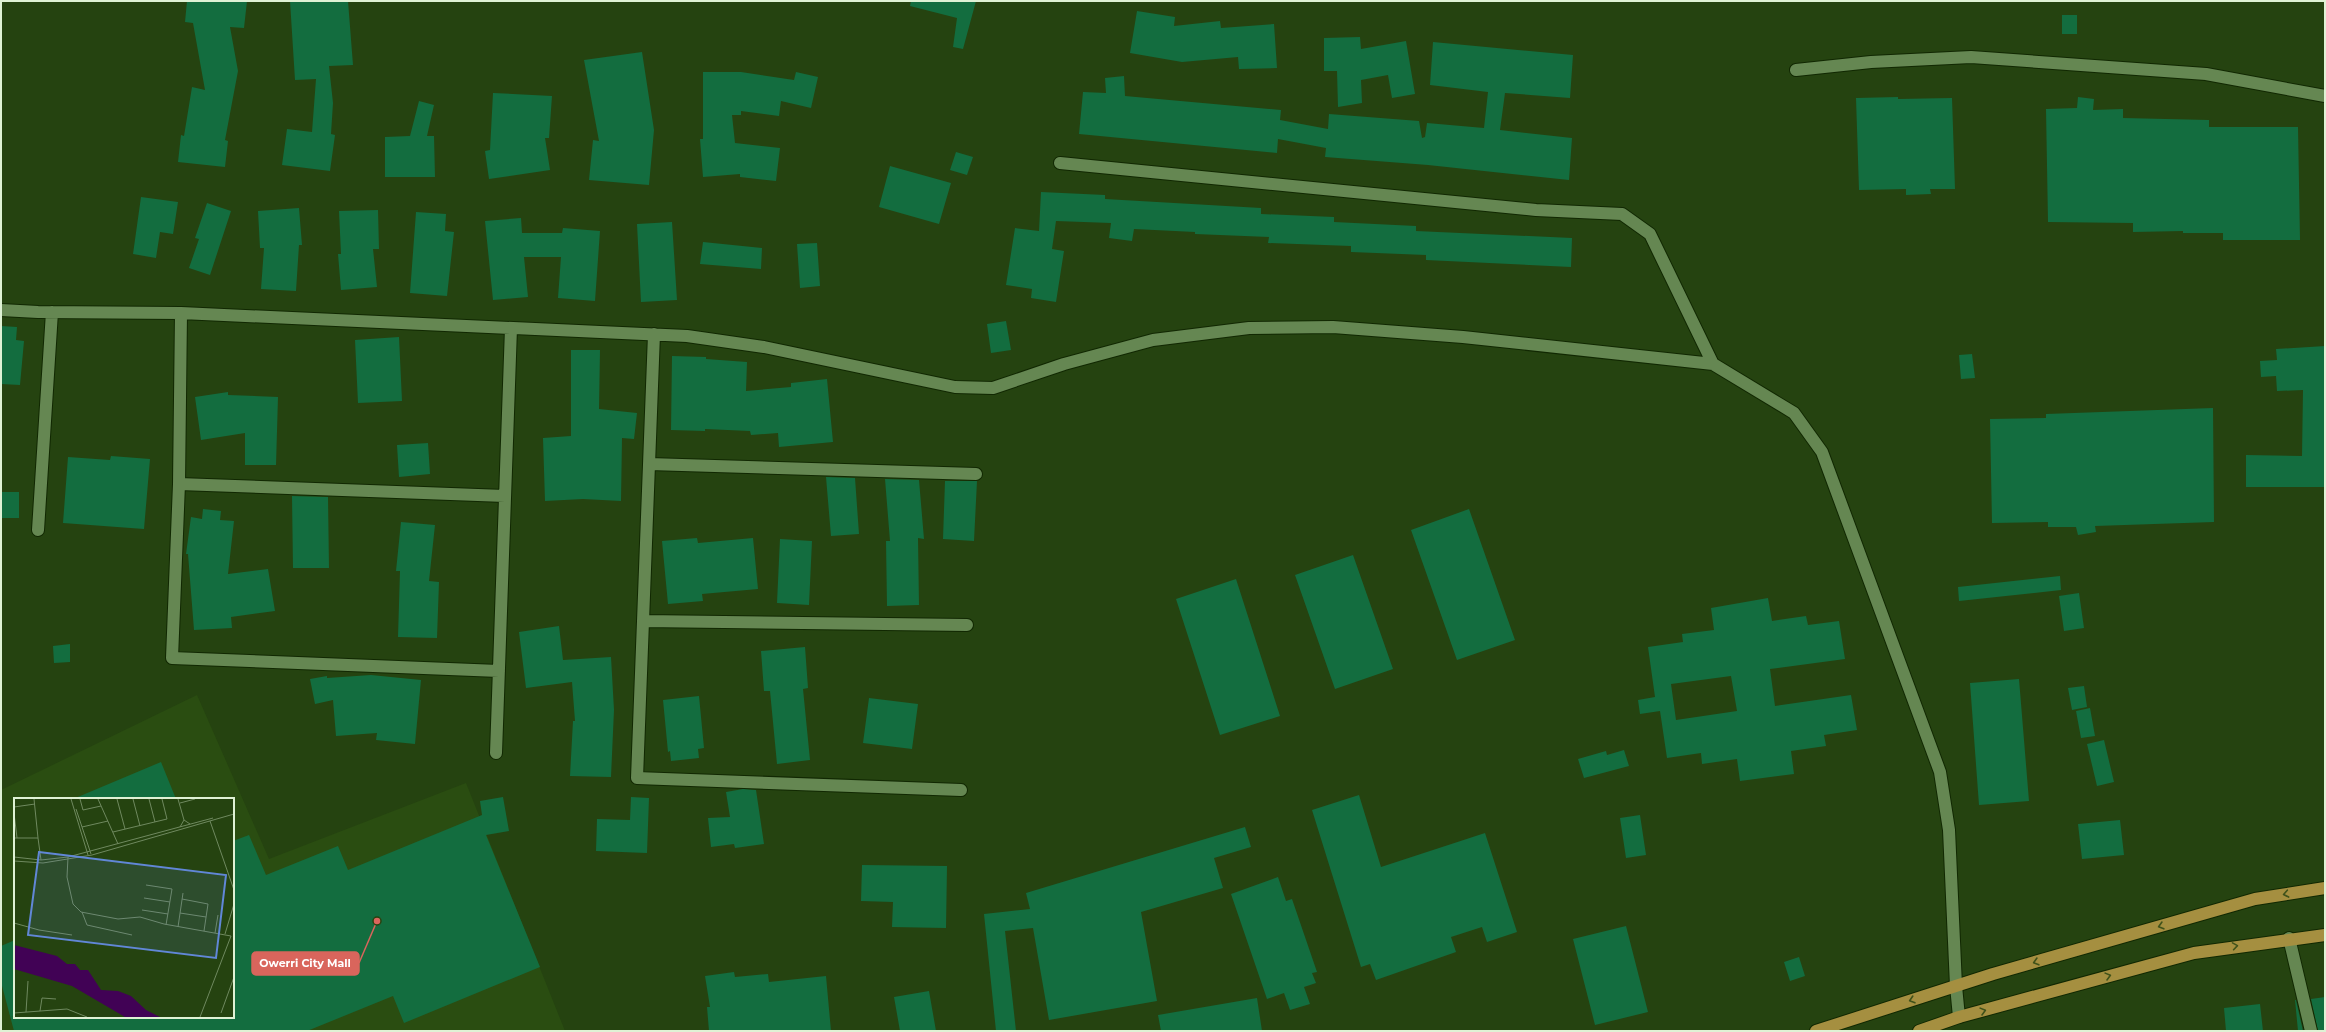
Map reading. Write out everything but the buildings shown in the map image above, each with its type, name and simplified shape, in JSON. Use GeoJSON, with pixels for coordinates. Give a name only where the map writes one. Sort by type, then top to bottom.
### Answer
{"type":"FeatureCollection","features":[{"type":"Feature","properties":{"kind":"main road"},"geometry":{"type":"LineString","coordinates":[[1816,1031],[1956,986],[2254,900],[2325,888]]}},
{"type":"Feature","properties":{"kind":"main road"},"geometry":{"type":"LineString","coordinates":[[1919,1031],[1959,1017],[2194,952],[2325,934]]}},
{"type":"Feature","properties":{"kind":"street"},"geometry":{"type":"LineString","coordinates":[[1796,70],[1872,62],[1971,57],[2206,74],[2325,96]]}},
{"type":"Feature","properties":{"kind":"street"},"geometry":{"type":"LineString","coordinates":[[1060,163],[1528,210],[1622,214],[1650,234],[1713,364]]}},
{"type":"Feature","properties":{"kind":"street"},"geometry":{"type":"LineString","coordinates":[[1,310],[52,312],[181,312],[687,336],[764,347],[954,387],[994,388],[1064,364],[1153,340],[1249,328],[1333,327],[1455,337],[1713,364],[1794,413],[1822,452],[1940,772],[1948,830],[1959,1017]]}},
{"type":"Feature","properties":{"kind":"street"},"geometry":{"type":"LineString","coordinates":[[38,530],[52,312]]}},
{"type":"Feature","properties":{"kind":"street"},"geometry":{"type":"LineString","coordinates":[[181,312],[179,484],[172,658],[499,671]]}},
{"type":"Feature","properties":{"kind":"street"},"geometry":{"type":"LineString","coordinates":[[496,753],[511,328]]}},
{"type":"Feature","properties":{"kind":"street"},"geometry":{"type":"LineString","coordinates":[[654,334],[637,778],[961,790]]}},
{"type":"Feature","properties":{"kind":"street"},"geometry":{"type":"LineString","coordinates":[[649,464],[976,474]]}},
{"type":"Feature","properties":{"kind":"street"},"geometry":{"type":"LineString","coordinates":[[179,484],[505,496]]}},
{"type":"Feature","properties":{"kind":"street"},"geometry":{"type":"LineString","coordinates":[[643,622],[967,624]]}},
{"type":"Feature","properties":{"kind":"street"},"geometry":{"type":"LineString","coordinates":[[2290,938],[2311,1031]]}},
{"type":"Feature","properties":{"kind":"shaded area"},"geometry":{"type":"Polygon","coordinates":[[[197,695],[269,859],[466,783],[565,1031],[1,1031],[1,790],[197,695]]]}},
{"type":"Feature","properties":{"kind":"place","name":"Owerri City Mall"},"geometry":{"type":"Point","coordinates":[377,921]}}]}
